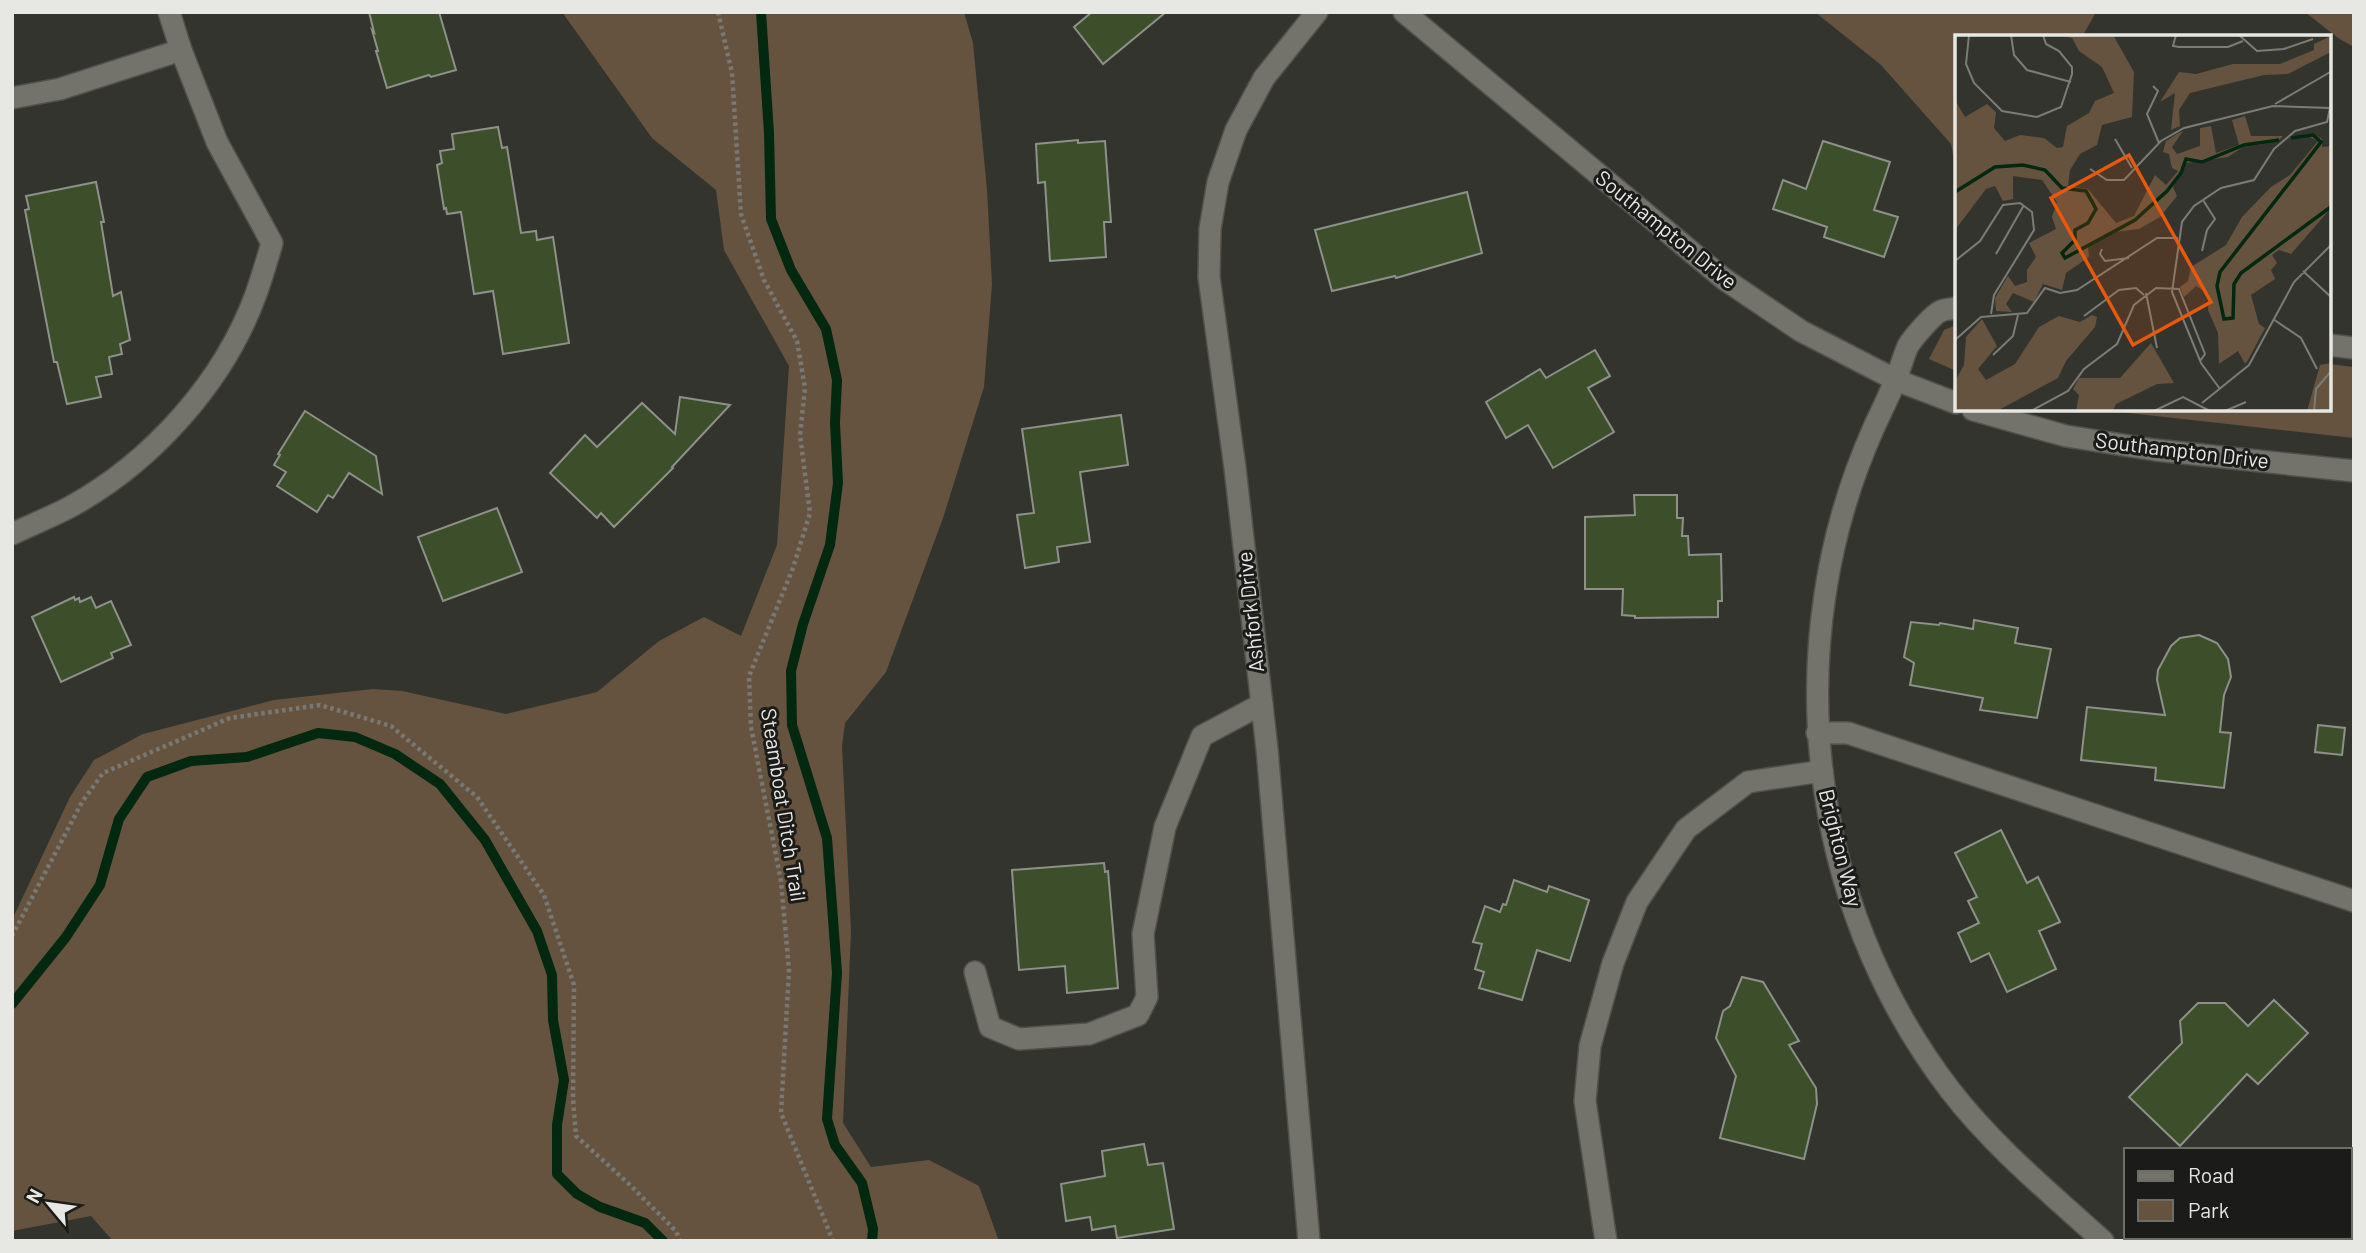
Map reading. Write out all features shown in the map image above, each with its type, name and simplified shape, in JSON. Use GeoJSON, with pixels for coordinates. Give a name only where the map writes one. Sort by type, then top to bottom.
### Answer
{"type":"FeatureCollection","features":[{"type":"Feature","properties":{"kind":"street"},"geometry":{"type":"LineString","coordinates":[[12,534],[71,506],[115,478],[159,440],[176,421],[202,391],[232,344],[256,295],[272,243],[217,142],[169,12]]}},
{"type":"Feature","properties":{"kind":"street","name":"Ashfork Drive"},"geometry":{"type":"LineString","coordinates":[[1309,1241],[1262,704],[1235,468],[1209,277],[1210,229],[1218,182],[1236,130],[1264,78],[1317,12]]}},
{"type":"Feature","properties":{"kind":"street","name":"Southampton Drive"},"geometry":{"type":"LineString","coordinates":[[1404,12],[1724,279],[1801,331],[1896,380],[1955,403]]}},
{"type":"Feature","properties":{"kind":"street"},"geometry":{"type":"LineString","coordinates":[[12,98],[60,89],[181,50]]}},
{"type":"Feature","properties":{"kind":"street","name":"Brighton Way"},"geometry":{"type":"LineString","coordinates":[[1955,308],[1938,311],[1909,344],[1896,380],[1871,433],[1845,504],[1827,576],[1818,651],[1817,733],[1827,816],[1845,888],[1873,962],[1906,1026],[1951,1091],[1999,1147],[2103,1241]]}},
{"type":"Feature","properties":{"kind":"street"},"geometry":{"type":"LineString","coordinates":[[2331,345],[2354,348]]}},
{"type":"Feature","properties":{"kind":"street","name":"Southampton Drive"},"geometry":{"type":"LineString","coordinates":[[1977,411],[2066,436],[2143,448],[2354,471]]}},
{"type":"Feature","properties":{"kind":"street"},"geometry":{"type":"LineString","coordinates":[[975,971],[990,1027],[1019,1039],[1089,1034],[1138,1015],[1147,997],[1143,934],[1165,827],[1202,736],[1262,704]]}},
{"type":"Feature","properties":{"kind":"street"},"geometry":{"type":"LineString","coordinates":[[1817,733],[1848,733],[2354,901]]}},
{"type":"Feature","properties":{"kind":"street"},"geometry":{"type":"LineString","coordinates":[[1606,1241],[1585,1101],[1590,1046],[1613,963],[1637,902],[1686,829],[1748,782],[1822,771]]}},
{"type":"Feature","properties":{"kind":"path","name":"Steamboat Ditch Trail"},"geometry":{"type":"LineString","coordinates":[[719,12],[732,73],[741,214],[764,280],[797,341],[805,388],[800,435],[810,513],[793,568],[749,676],[751,727],[781,881],[789,970],[781,1113],[833,1241]]}},
{"type":"Feature","properties":{"kind":"path"},"geometry":{"type":"LineString","coordinates":[[12,936],[82,802],[103,773],[230,718],[320,705],[391,726],[477,797],[544,895],[574,985],[573,1099],[576,1136],[676,1231],[680,1241]]}},
{"type":"Feature","properties":{"kind":"green space"},"geometry":{"type":"Polygon","coordinates":[[[562,12],[964,12],[973,43],[987,190],[992,284],[984,387],[943,518],[886,672],[845,723],[842,746],[851,931],[843,1123],[871,1167],[929,1160],[979,1186],[999,1241],[113,1241],[91,1216],[12,1231],[12,920],[70,797],[94,760],[143,734],[274,700],[373,689],[402,691],[506,714],[597,692],[659,641],[704,617],[741,636],[777,545],[789,366],[724,250],[716,190],[652,138],[562,12]]]}},
{"type":"Feature","properties":{"kind":"green space"},"geometry":{"type":"Polygon","coordinates":[[[1815,12],[2096,12],[2083,35],[1955,35],[1955,166],[1951,144],[1881,65],[1815,12]]]}},
{"type":"Feature","properties":{"kind":"green space"},"geometry":{"type":"Polygon","coordinates":[[[2305,12],[2354,12],[2354,47],[2338,38],[2305,12]]]}},
{"type":"Feature","properties":{"kind":"green space"},"geometry":{"type":"Polygon","coordinates":[[[1955,325],[1955,371],[1929,359],[1944,330],[1955,325]]]}},
{"type":"Feature","properties":{"kind":"green space"},"geometry":{"type":"Polygon","coordinates":[[[2331,364],[2354,367],[2354,438],[2111,411],[2331,411],[2331,364]]]}},
{"type":"Feature","properties":{"kind":"building"},"geometry":{"type":"Polygon","coordinates":[[[369,12],[439,12],[456,70],[387,88],[376,51],[369,12]]]}},
{"type":"Feature","properties":{"kind":"building"},"geometry":{"type":"Polygon","coordinates":[[[1092,12],[1166,12],[1103,64],[1074,27],[1092,12]]]}},
{"type":"Feature","properties":{"kind":"building"},"geometry":{"type":"Polygon","coordinates":[[[498,127],[502,148],[507,147],[521,233],[536,231],[537,240],[553,237],[569,343],[503,354],[493,291],[474,294],[461,212],[447,214],[446,208],[444,209],[437,165],[442,163],[440,151],[454,149],[452,134],[498,127]]]}},
{"type":"Feature","properties":{"kind":"building"},"geometry":{"type":"Polygon","coordinates":[[[1078,140],[1078,143],[1105,141],[1111,222],[1104,222],[1106,257],[1050,261],[1045,182],[1038,183],[1036,144],[1078,140]]]}},
{"type":"Feature","properties":{"kind":"building"},"geometry":{"type":"Polygon","coordinates":[[[1823,141],[1890,162],[1874,210],[1898,217],[1884,257],[1824,237],[1827,227],[1773,209],[1783,180],[1806,189],[1823,141]]]}},
{"type":"Feature","properties":{"kind":"building"},"geometry":{"type":"Polygon","coordinates":[[[96,182],[113,296],[121,292],[130,340],[120,344],[122,354],[109,357],[112,374],[96,377],[101,397],[67,404],[57,362],[54,362],[25,210],[29,209],[26,196],[96,182]]]}},
{"type":"Feature","properties":{"kind":"building"},"geometry":{"type":"Polygon","coordinates":[[[1467,192],[1482,253],[1396,278],[1395,276],[1332,291],[1315,230],[1467,192]]]}},
{"type":"Feature","properties":{"kind":"building"},"geometry":{"type":"Polygon","coordinates":[[[1595,350],[1610,376],[1588,388],[1614,432],[1553,468],[1528,425],[1506,438],[1486,402],[1540,369],[1546,378],[1595,350]]]}},
{"type":"Feature","properties":{"kind":"building"},"geometry":{"type":"Polygon","coordinates":[[[680,397],[730,405],[673,468],[614,527],[601,513],[597,518],[550,473],[585,435],[597,447],[642,403],[675,434],[680,397]]]}},
{"type":"Feature","properties":{"kind":"building"},"geometry":{"type":"Polygon","coordinates":[[[305,411],[376,456],[382,494],[349,473],[333,498],[328,495],[317,512],[277,486],[286,472],[274,465],[280,455],[278,454],[305,411]]]}},
{"type":"Feature","properties":{"kind":"building"},"geometry":{"type":"Polygon","coordinates":[[[1121,415],[1128,465],[1080,472],[1090,542],[1057,547],[1059,562],[1025,568],[1017,515],[1034,513],[1022,429],[1121,415]]]}},
{"type":"Feature","properties":{"kind":"building"},"geometry":{"type":"Polygon","coordinates":[[[1634,495],[1677,495],[1677,518],[1683,518],[1682,536],[1688,536],[1689,555],[1721,554],[1722,601],[1718,601],[1718,617],[1635,618],[1622,615],[1623,589],[1585,589],[1585,517],[1635,515],[1634,495]]]}},
{"type":"Feature","properties":{"kind":"building"},"geometry":{"type":"Polygon","coordinates":[[[497,508],[522,572],[443,601],[418,537],[497,508]]]}},
{"type":"Feature","properties":{"kind":"building"},"geometry":{"type":"Polygon","coordinates":[[[74,597],[75,600],[79,598],[80,602],[91,597],[96,608],[111,601],[131,645],[111,653],[113,658],[61,682],[32,617],[74,597]]]}},
{"type":"Feature","properties":{"kind":"building"},"geometry":{"type":"Polygon","coordinates":[[[1974,620],[2018,628],[2015,643],[2051,649],[2037,718],[1980,710],[1983,698],[1910,685],[1914,663],[1904,657],[1911,622],[1940,623],[1973,629],[1974,620]]]}},
{"type":"Feature","properties":{"kind":"building"},"geometry":{"type":"Polygon","coordinates":[[[2199,635],[2217,643],[2228,659],[2231,677],[2224,695],[2220,732],[2231,733],[2224,788],[2155,780],[2156,768],[2081,760],[2087,707],[2165,715],[2157,680],[2158,670],[2171,646],[2180,638],[2199,635]]]}},
{"type":"Feature","properties":{"kind":"building"},"geometry":{"type":"Polygon","coordinates":[[[2318,725],[2345,728],[2342,755],[2315,752],[2318,725]]]}},
{"type":"Feature","properties":{"kind":"building"},"geometry":{"type":"Polygon","coordinates":[[[2001,830],[2027,883],[2038,877],[2060,922],[2039,931],[2056,969],[2007,992],[1989,953],[1971,962],[1958,933],[1979,923],[1968,901],[1977,897],[1955,853],[2001,830]]]}},
{"type":"Feature","properties":{"kind":"building"},"geometry":{"type":"Polygon","coordinates":[[[1104,863],[1105,872],[1108,871],[1118,988],[1067,993],[1065,966],[1019,970],[1012,870],[1104,863]]]}},
{"type":"Feature","properties":{"kind":"building"},"geometry":{"type":"Polygon","coordinates":[[[1514,880],[1547,892],[1549,886],[1589,900],[1570,961],[1537,950],[1522,1000],[1479,988],[1484,972],[1475,969],[1482,944],[1473,942],[1485,906],[1500,912],[1503,904],[1506,905],[1514,880]]]}},
{"type":"Feature","properties":{"kind":"building"},"geometry":{"type":"Polygon","coordinates":[[[1742,977],[1763,982],[1799,1041],[1789,1045],[1816,1088],[1817,1104],[1804,1159],[1720,1138],[1736,1076],[1716,1038],[1723,1011],[1730,1006],[1742,977]]]}},
{"type":"Feature","properties":{"kind":"building"},"geometry":{"type":"Polygon","coordinates":[[[2274,1000],[2308,1033],[2258,1084],[2247,1074],[2180,1146],[2129,1097],[2182,1043],[2180,1021],[2198,1003],[2225,1003],[2248,1026],[2274,1000]]]}},
{"type":"Feature","properties":{"kind":"building"},"geometry":{"type":"Polygon","coordinates":[[[1144,1144],[1148,1165],[1163,1163],[1174,1229],[1117,1238],[1115,1226],[1092,1230],[1090,1217],[1066,1221],[1061,1184],[1105,1176],[1102,1151],[1144,1144]]]}},
{"type":"Feature","properties":{"kind":"waterway"},"geometry":{"type":"LineString","coordinates":[[761,12],[769,133],[771,219],[791,270],[826,329],[837,380],[835,423],[838,483],[830,545],[803,624],[791,671],[792,725],[827,838],[837,973],[827,1119],[835,1145],[862,1183],[873,1229],[872,1241]]}},
{"type":"Feature","properties":{"kind":"waterway"},"geometry":{"type":"LineString","coordinates":[[12,1004],[66,937],[100,885],[119,819],[147,777],[191,761],[247,757],[318,733],[355,737],[395,754],[440,784],[485,840],[537,931],[552,975],[553,1020],[564,1080],[557,1125],[557,1174],[577,1194],[600,1207],[645,1223],[663,1241]]}}]}
